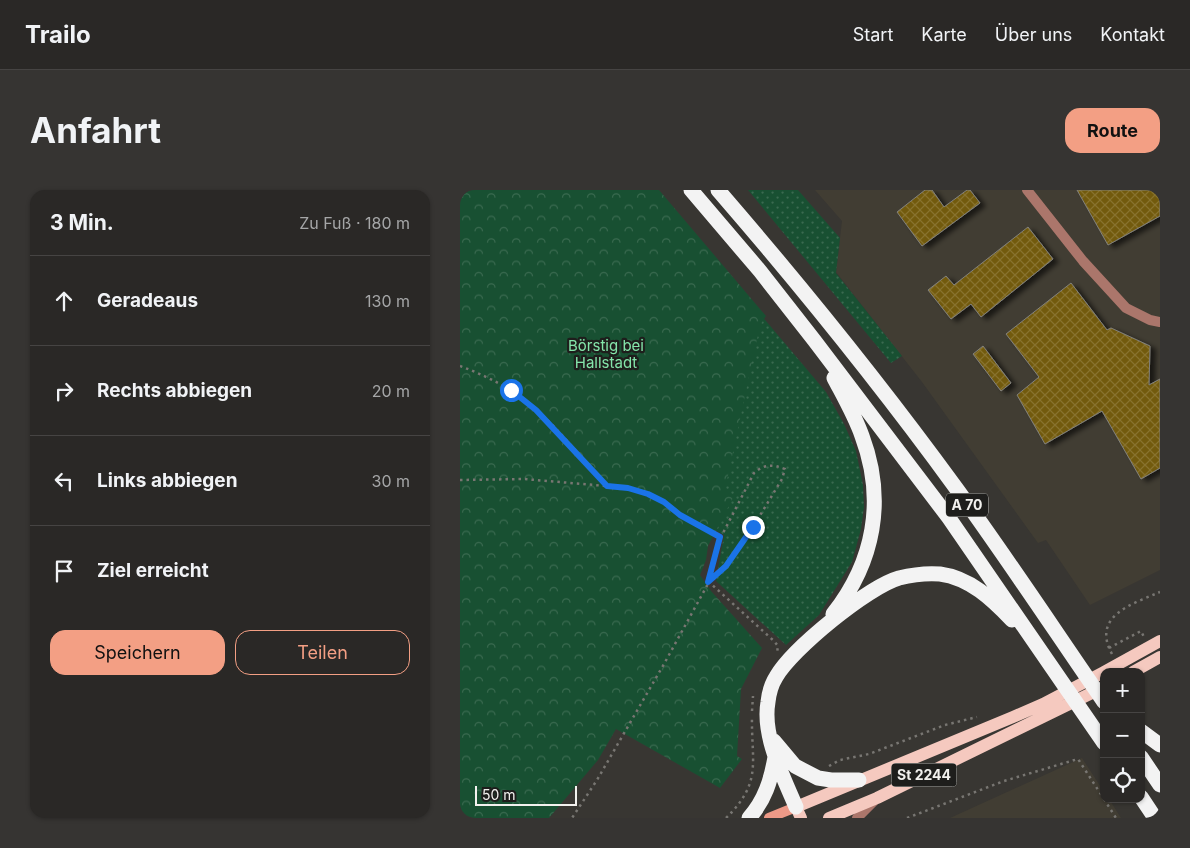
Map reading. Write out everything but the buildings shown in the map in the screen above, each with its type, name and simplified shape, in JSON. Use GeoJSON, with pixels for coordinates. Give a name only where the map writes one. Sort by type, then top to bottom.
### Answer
{"type":"FeatureCollection","features":[{"type":"Feature","properties":{"kind":"highway","name":"A 70"},"geometry":{"type":"LineString","coordinates":[[691,190],[760,271],[949,518],[1100,736]]}},
{"type":"Feature","properties":{"kind":"highway","name":"A 70"},"geometry":{"type":"LineString","coordinates":[[718,190],[848,346],[955,488],[1100,696]]}},
{"type":"Feature","properties":{"kind":"highway"},"geometry":{"type":"LineString","coordinates":[[798,812],[775,757],[767,719],[771,688],[777,675],[823,627],[842,603],[856,580],[873,524],[874,497],[872,472],[862,436],[814,340]]}},
{"type":"Feature","properties":{"kind":"highway"},"geometry":{"type":"LineString","coordinates":[[823,627],[885,584],[913,576],[940,574],[966,582],[984,593],[1045,656]]}},
{"type":"Feature","properties":{"kind":"highway"},"geometry":{"type":"LineString","coordinates":[[1081,668],[1100,685]]}},
{"type":"Feature","properties":{"kind":"highway"},"geometry":{"type":"LineString","coordinates":[[1145,734],[1160,745]]}},
{"type":"Feature","properties":{"kind":"highway"},"geometry":{"type":"LineString","coordinates":[[771,738],[795,766],[818,778],[859,780]]}},
{"type":"Feature","properties":{"kind":"highway"},"geometry":{"type":"LineString","coordinates":[[749,818],[760,804],[771,781],[775,757]]}},
{"type":"Feature","properties":{"kind":"highway"},"geometry":{"type":"LineString","coordinates":[[1142,758],[1160,784]]}},
{"type":"Feature","properties":{"kind":"highway"},"geometry":{"type":"LineString","coordinates":[[1145,803],[1155,818]]}},
{"type":"Feature","properties":{"kind":"main road","name":"St 2244"},"geometry":{"type":"LineString","coordinates":[[1111,668],[1155,644]]}},
{"type":"Feature","properties":{"kind":"main road"},"geometry":{"type":"LineString","coordinates":[[1140,668],[1158,658]]}},
{"type":"Feature","properties":{"kind":"main road","name":"St 2244"},"geometry":{"type":"LineString","coordinates":[[769,818],[798,812],[859,780],[1043,704],[1100,674]]}},
{"type":"Feature","properties":{"kind":"main road","name":"St 2244"},"geometry":{"type":"LineString","coordinates":[[829,818],[877,798],[1100,690]]}},
{"type":"Feature","properties":{"kind":"street"},"geometry":{"type":"LineString","coordinates":[[1027,190],[1083,261],[1126,308],[1150,320],[1160,322]]}},
{"type":"Feature","properties":{"kind":"street"},"geometry":{"type":"LineString","coordinates":[[857,818],[877,798]]}},
{"type":"Feature","properties":{"kind":"path"},"geometry":{"type":"LineString","coordinates":[[460,366],[475,371],[511,390],[536,410],[607,486]]}},
{"type":"Feature","properties":{"kind":"path"},"geometry":{"type":"LineString","coordinates":[[572,818],[607,764],[708,582],[720,537],[754,473],[762,466],[769,465],[785,469],[782,480],[753,527],[726,566],[708,582]]}},
{"type":"Feature","properties":{"kind":"path"},"geometry":{"type":"LineString","coordinates":[[460,480],[524,479],[628,488],[648,494],[664,502],[680,515],[720,537]]}},
{"type":"Feature","properties":{"kind":"path"},"geometry":{"type":"LineString","coordinates":[[708,582],[774,641]]}},
{"type":"Feature","properties":{"kind":"path"},"geometry":{"type":"LineString","coordinates":[[1113,656],[1105,637],[1109,621],[1121,611],[1160,592]]}},
{"type":"Feature","properties":{"kind":"path"},"geometry":{"type":"LineString","coordinates":[[1109,648],[1142,631]]}},
{"type":"Feature","properties":{"kind":"path"},"geometry":{"type":"LineString","coordinates":[[818,778],[829,765],[840,760],[869,754],[945,725],[979,716]]}},
{"type":"Feature","properties":{"kind":"path"},"geometry":{"type":"LineString","coordinates":[[907,818],[1004,781],[1078,758],[1100,793]]}},
{"type":"Feature","properties":{"kind":"path"},"geometry":{"type":"LineString","coordinates":[[726,818],[745,796]]}},
{"type":"Feature","properties":{"kind":"path"},"geometry":{"type":"LineString","coordinates":[[1107,803],[1116,818]]}},
{"type":"Feature","properties":{"kind":"shaded area"},"geometry":{"type":"Polygon","coordinates":[[[815,190],[1160,190],[1160,570],[1090,605],[1046,540],[1038,543],[922,382],[836,272],[842,221],[815,190]]]}},
{"type":"Feature","properties":{"kind":"shaded area"},"geometry":{"type":"Polygon","coordinates":[[[1082,758],[1100,786],[1100,803],[1112,803],[1121,818],[950,818],[1082,758]]]}},
{"type":"Feature","properties":{"kind":"green space"},"geometry":{"type":"Polygon","coordinates":[[[460,190],[664,200],[826,392],[844,424],[856,451],[863,485],[864,507],[861,529],[852,562],[819,615],[786,645],[716,581],[724,535],[696,519],[460,190]]]}},
{"type":"Feature","properties":{"kind":"green space","name":"Börstig bei Hallstadt"},"geometry":{"type":"Polygon","coordinates":[[[460,190],[659,190],[766,316],[760,325],[724,494],[734,496],[708,546],[706,560],[700,575],[711,591],[762,648],[741,689],[737,756],[742,759],[720,788],[616,729],[598,760],[549,818],[460,818],[460,190]]]}},
{"type":"Feature","properties":{"kind":"green space"},"geometry":{"type":"Polygon","coordinates":[[[748,190],[798,190],[840,238],[836,273],[902,356],[891,363],[748,190]]]}},
{"type":"Feature","properties":{"kind":"route"},"geometry":{"type":"LineString","coordinates":[[511,390],[536,410],[607,486],[628,488],[648,494],[664,502],[680,515],[720,537],[708,582],[726,566],[753,527]]}}]}
